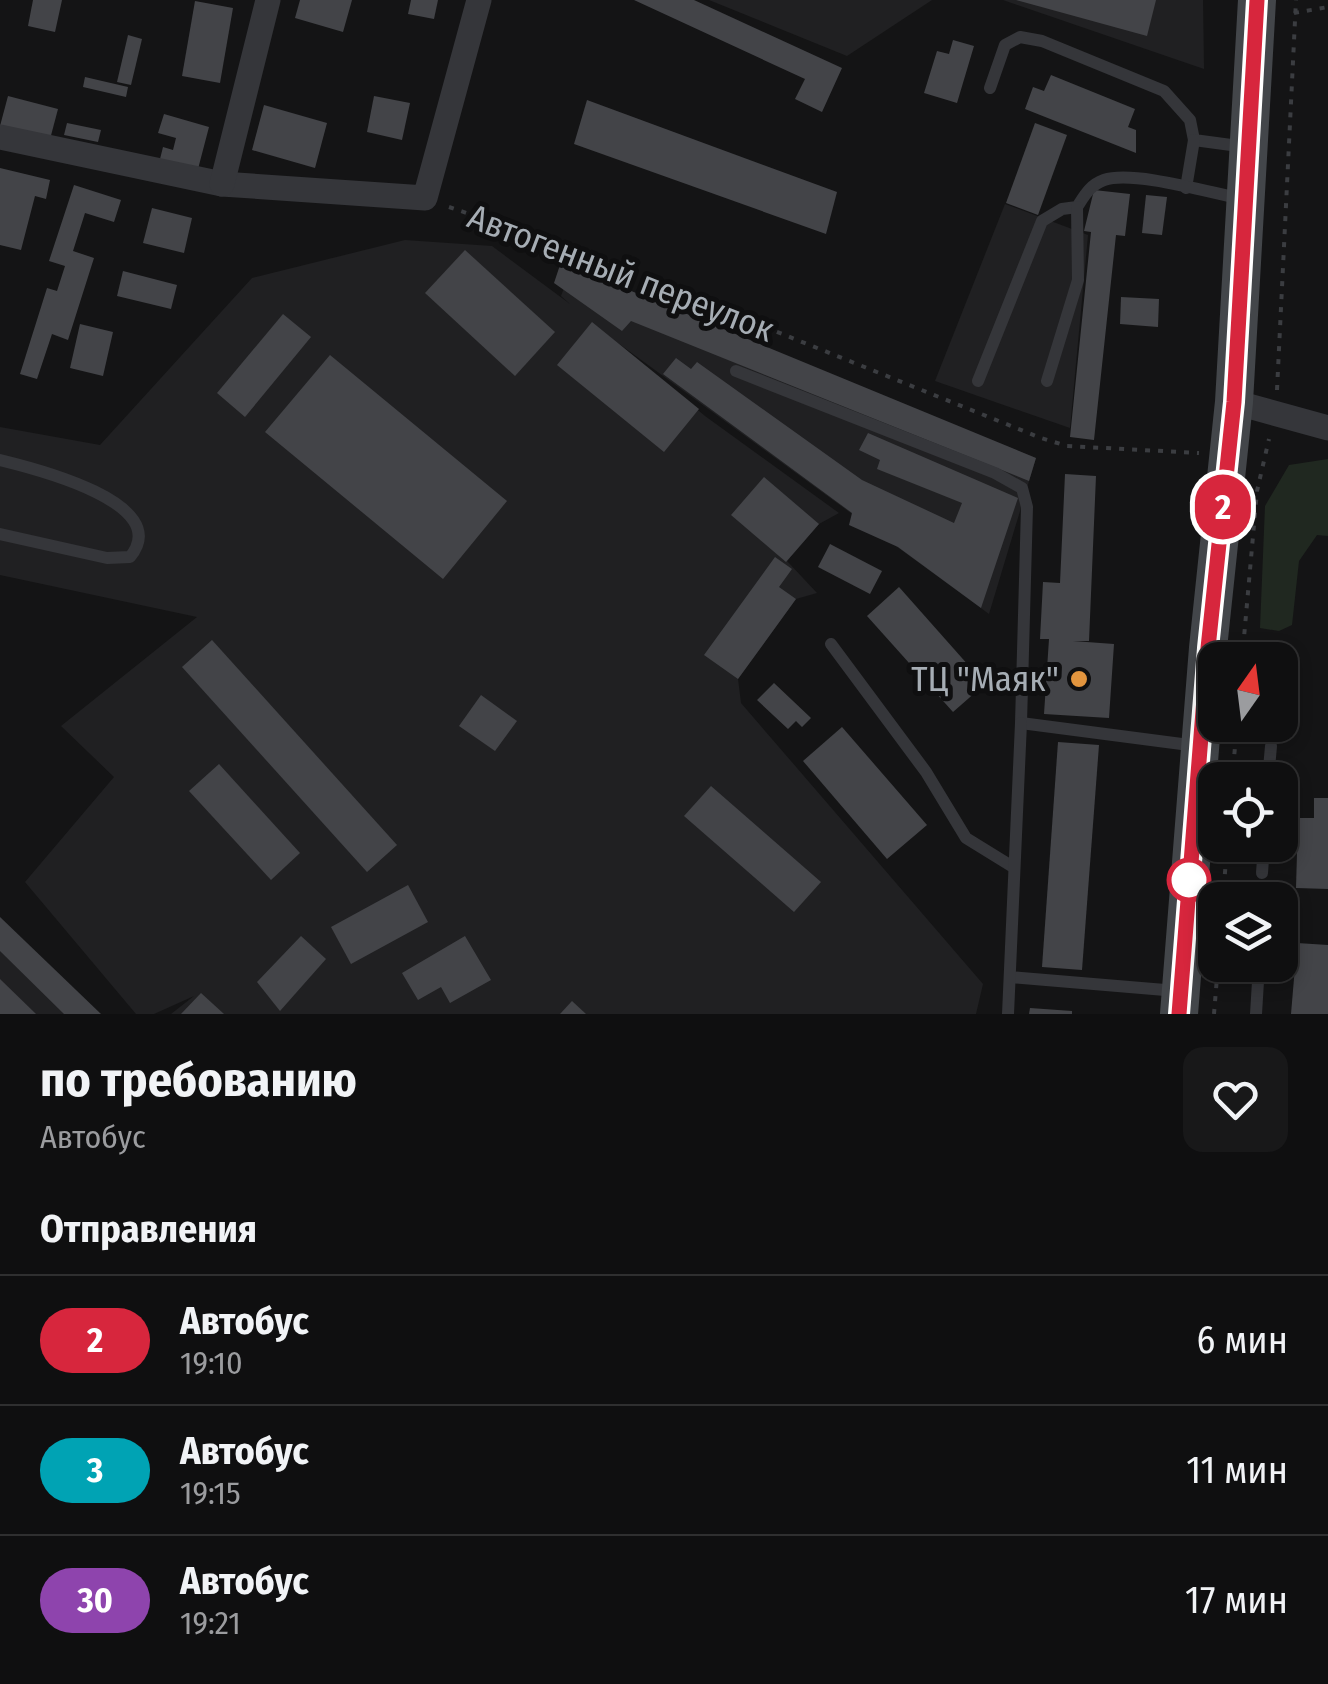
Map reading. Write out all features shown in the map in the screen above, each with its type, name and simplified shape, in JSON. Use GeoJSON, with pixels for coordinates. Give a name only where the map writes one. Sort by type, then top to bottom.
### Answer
{"type":"FeatureCollection","features":[{"type":"Feature","properties":{"kind":"main road"},"geometry":{"type":"LineString","coordinates":[[1180,1003],[1193,915],[1200,746],[1234,402],[1257,0]]}},
{"type":"Feature","properties":{"kind":"street"},"geometry":{"type":"LineString","coordinates":[[222,184],[268,0]]}},
{"type":"Feature","properties":{"kind":"street"},"geometry":{"type":"LineString","coordinates":[[425,198],[478,0]]}},
{"type":"Feature","properties":{"kind":"street","name":"Автогенный переулок"},"geometry":{"type":"LineString","coordinates":[[0,137],[222,184],[425,198]]}},
{"type":"Feature","properties":{"kind":"street"},"geometry":{"type":"LineString","coordinates":[[1234,402],[1328,428]]}},
{"type":"Feature","properties":{"kind":"lane"},"geometry":{"type":"LineString","coordinates":[[990,88],[1005,44],[1020,36],[1042,41],[1164,91],[1179,103],[1190,120],[1194,140],[1186,188]]}},
{"type":"Feature","properties":{"kind":"lane"},"geometry":{"type":"LineString","coordinates":[[1194,140],[1248,147]]}},
{"type":"Feature","properties":{"kind":"lane"},"geometry":{"type":"LineString","coordinates":[[1047,381],[1078,280],[1077,207],[1089,188],[1107,178],[1246,200]]}},
{"type":"Feature","properties":{"kind":"lane"},"geometry":{"type":"LineString","coordinates":[[978,381],[1042,222],[1062,209],[1077,207]]}},
{"type":"Feature","properties":{"kind":"lane"},"geometry":{"type":"LineString","coordinates":[[736,370],[995,472],[1022,488],[1027,507],[1008,1014]]}},
{"type":"Feature","properties":{"kind":"lane"},"geometry":{"type":"LineString","coordinates":[[0,460],[96,489],[132,520],[140,534],[138,548],[130,557],[107,558],[0,534]]}},
{"type":"Feature","properties":{"kind":"lane"},"geometry":{"type":"LineString","coordinates":[[831,644],[926,772],[966,838],[1013,867]]}},
{"type":"Feature","properties":{"kind":"lane"},"geometry":{"type":"LineString","coordinates":[[1021,724],[1200,746]]}},
{"type":"Feature","properties":{"kind":"lane"},"geometry":{"type":"LineString","coordinates":[[1270,762],[1271,746]]}},
{"type":"Feature","properties":{"kind":"lane"},"geometry":{"type":"LineString","coordinates":[[1262,872],[1263,862]]}},
{"type":"Feature","properties":{"kind":"lane"},"geometry":{"type":"LineString","coordinates":[[1010,977],[1180,1003]]}},
{"type":"Feature","properties":{"kind":"lane"},"geometry":{"type":"LineString","coordinates":[[1256,1014],[1258,982]]}},
{"type":"Feature","properties":{"kind":"path"},"geometry":{"type":"LineString","coordinates":[[1244,642],[1257,491],[1274,414],[1296,0]]}},
{"type":"Feature","properties":{"kind":"path"},"geometry":{"type":"LineString","coordinates":[[1294,13],[1328,7]]}},
{"type":"Feature","properties":{"kind":"path","name":"Автогенный переулок"},"geometry":{"type":"LineString","coordinates":[[425,198],[561,245],[1067,446],[1229,454]]}},
{"type":"Feature","properties":{"kind":"path"},"geometry":{"type":"LineString","coordinates":[[1214,1014],[1217,982]]}},
{"type":"Feature","properties":{"kind":"shaded area"},"geometry":{"type":"Polygon","coordinates":[[[709,0],[932,0],[847,56],[709,0]]]}},
{"type":"Feature","properties":{"kind":"shaded area"},"geometry":{"type":"Polygon","coordinates":[[[1003,0],[1203,0],[1204,69],[1003,0]]]}},
{"type":"Feature","properties":{"kind":"shaded area"},"geometry":{"type":"Polygon","coordinates":[[[1005,204],[1088,235],[1070,428],[935,381],[1005,204]]]}},
{"type":"Feature","properties":{"kind":"shaded area"},"geometry":{"type":"Polygon","coordinates":[[[405,240],[492,246],[570,304],[561,296],[570,272],[1036,458],[989,614],[618,343],[705,416],[839,513],[819,524],[787,561],[817,593],[796,599],[738,679],[741,703],[983,984],[976,1014],[171,1014],[194,996],[154,1014],[136,1014],[25,882],[114,777],[61,726],[197,617],[0,575],[0,427],[100,445],[252,278],[405,240]]]}},
{"type":"Feature","properties":{"kind":"shaded area"},"geometry":{"type":"Polygon","coordinates":[[[1328,459],[1328,536],[1317,535],[1299,561],[1292,625],[1279,631],[1260,628],[1265,506],[1289,465],[1328,459]]]}},
{"type":"Feature","properties":{"kind":"shaded area"},"geometry":{"type":"Polygon","coordinates":[[[0,927],[98,1014],[0,1014],[0,927]]]}},
{"type":"Feature","properties":{"kind":"building"},"geometry":{"type":"Polygon","coordinates":[[[33,0],[62,0],[55,32],[28,26],[33,0]]]}},
{"type":"Feature","properties":{"kind":"building"},"geometry":{"type":"Polygon","coordinates":[[[300,0],[352,0],[343,32],[295,18],[300,0]]]}},
{"type":"Feature","properties":{"kind":"building"},"geometry":{"type":"Polygon","coordinates":[[[411,0],[438,0],[434,19],[408,14],[411,0]]]}},
{"type":"Feature","properties":{"kind":"building"},"geometry":{"type":"Polygon","coordinates":[[[634,0],[694,0],[842,68],[822,112],[795,99],[805,79],[634,0]]]}},
{"type":"Feature","properties":{"kind":"building"},"geometry":{"type":"Polygon","coordinates":[[[1016,0],[1156,0],[1147,36],[1016,0]]]}},
{"type":"Feature","properties":{"kind":"building"},"geometry":{"type":"Polygon","coordinates":[[[195,1],[233,8],[220,83],[182,76],[195,1]]]}},
{"type":"Feature","properties":{"kind":"building"},"geometry":{"type":"Polygon","coordinates":[[[128,35],[142,39],[131,85],[117,82],[128,35]]]}},
{"type":"Feature","properties":{"kind":"building"},"geometry":{"type":"Polygon","coordinates":[[[953,40],[974,46],[957,103],[924,93],[937,51],[949,54],[953,40]]]}},
{"type":"Feature","properties":{"kind":"building"},"geometry":{"type":"Polygon","coordinates":[[[1051,75],[1135,109],[1128,127],[1136,130],[1136,153],[1025,109],[1033,87],[1044,91],[1051,75]]]}},
{"type":"Feature","properties":{"kind":"building"},"geometry":{"type":"Polygon","coordinates":[[[85,77],[128,87],[126,97],[83,87],[85,77]]]}},
{"type":"Feature","properties":{"kind":"building"},"geometry":{"type":"Polygon","coordinates":[[[8,96],[58,109],[49,143],[0,126],[8,96]]]}},
{"type":"Feature","properties":{"kind":"building"},"geometry":{"type":"Polygon","coordinates":[[[374,96],[410,103],[402,140],[367,132],[374,96]]]}},
{"type":"Feature","properties":{"kind":"building"},"geometry":{"type":"Polygon","coordinates":[[[587,100],[837,192],[826,234],[574,144],[587,100]]]}},
{"type":"Feature","properties":{"kind":"building"},"geometry":{"type":"Polygon","coordinates":[[[264,105],[327,123],[315,168],[252,150],[264,105]]]}},
{"type":"Feature","properties":{"kind":"building"},"geometry":{"type":"Polygon","coordinates":[[[164,114],[209,127],[198,169],[160,159],[163,147],[173,150],[176,138],[158,133],[164,114]]]}},
{"type":"Feature","properties":{"kind":"building"},"geometry":{"type":"Polygon","coordinates":[[[67,123],[101,130],[98,142],[64,135],[67,123]]]}},
{"type":"Feature","properties":{"kind":"building"},"geometry":{"type":"Polygon","coordinates":[[[1035,123],[1067,135],[1038,215],[1006,203],[1035,123]]]}},
{"type":"Feature","properties":{"kind":"building"},"geometry":{"type":"Polygon","coordinates":[[[0,168],[50,180],[46,199],[35,196],[21,250],[0,245],[0,168]]]}},
{"type":"Feature","properties":{"kind":"building"},"geometry":{"type":"Polygon","coordinates":[[[74,185],[121,200],[114,222],[85,213],[73,251],[94,258],[68,340],[52,334],[37,379],[20,374],[47,288],[57,291],[65,266],[49,261],[74,185]]]}},
{"type":"Feature","properties":{"kind":"building"},"geometry":{"type":"Polygon","coordinates":[[[1094,190],[1130,194],[1125,236],[1116,235],[1094,440],[1070,437],[1091,232],[1084,231],[1094,190]]]}},
{"type":"Feature","properties":{"kind":"building"},"geometry":{"type":"Polygon","coordinates":[[[1146,195],[1167,197],[1162,235],[1142,233],[1146,195]]]}},
{"type":"Feature","properties":{"kind":"building"},"geometry":{"type":"Polygon","coordinates":[[[152,208],[192,218],[184,253],[143,243],[152,208]]]}},
{"type":"Feature","properties":{"kind":"building"},"geometry":{"type":"Polygon","coordinates":[[[465,250],[555,332],[515,376],[425,293],[465,250]]]}},
{"type":"Feature","properties":{"kind":"building"},"geometry":{"type":"Polygon","coordinates":[[[561,262],[1036,458],[1029,481],[631,321],[622,331],[554,283],[561,262]]]}},
{"type":"Feature","properties":{"kind":"building"},"geometry":{"type":"Polygon","coordinates":[[[123,271],[177,285],[171,309],[117,296],[123,271]]]}},
{"type":"Feature","properties":{"kind":"building"},"geometry":{"type":"Polygon","coordinates":[[[1121,297],[1159,299],[1158,327],[1120,324],[1121,297]]]}},
{"type":"Feature","properties":{"kind":"building"},"geometry":{"type":"Polygon","coordinates":[[[283,314],[311,337],[245,417],[217,393],[283,314]]]}},
{"type":"Feature","properties":{"kind":"building"},"geometry":{"type":"Polygon","coordinates":[[[592,322],[699,409],[664,452],[557,365],[592,322]]]}},
{"type":"Feature","properties":{"kind":"building"},"geometry":{"type":"Polygon","coordinates":[[[80,324],[113,332],[103,376],[70,368],[80,324]]]}},
{"type":"Feature","properties":{"kind":"building"},"geometry":{"type":"Polygon","coordinates":[[[330,355],[507,501],[443,579],[265,432],[330,355]]]}},
{"type":"Feature","properties":{"kind":"building"},"geometry":{"type":"Polygon","coordinates":[[[676,358],[691,369],[697,362],[862,480],[954,523],[962,503],[877,469],[880,460],[859,450],[868,433],[1018,498],[981,608],[898,547],[849,525],[852,513],[663,374],[676,358]]]}},
{"type":"Feature","properties":{"kind":"building"},"geometry":{"type":"Polygon","coordinates":[[[1065,474],[1096,476],[1089,641],[1073,641],[1114,644],[1109,718],[1044,714],[1049,639],[1040,639],[1043,582],[1060,583],[1065,474]]]}},
{"type":"Feature","properties":{"kind":"building"},"geometry":{"type":"Polygon","coordinates":[[[764,477],[819,524],[786,562],[731,515],[764,477]]]}},
{"type":"Feature","properties":{"kind":"building"},"geometry":{"type":"Polygon","coordinates":[[[830,544],[882,571],[870,594],[818,567],[830,544]]]}},
{"type":"Feature","properties":{"kind":"building"},"geometry":{"type":"Polygon","coordinates":[[[775,557],[792,569],[779,587],[796,599],[738,679],[704,655],[775,557]]]}},
{"type":"Feature","properties":{"kind":"building"},"geometry":{"type":"Polygon","coordinates":[[[899,587],[985,684],[953,712],[867,616],[899,587]]]}},
{"type":"Feature","properties":{"kind":"building"},"geometry":{"type":"Polygon","coordinates":[[[212,640],[397,845],[367,872],[182,667],[212,640]]]}},
{"type":"Feature","properties":{"kind":"building"},"geometry":{"type":"Polygon","coordinates":[[[774,683],[811,718],[802,727],[796,721],[788,729],[757,700],[774,683]]]}},
{"type":"Feature","properties":{"kind":"building"},"geometry":{"type":"Polygon","coordinates":[[[481,695],[517,721],[495,751],[459,726],[481,695]]]}},
{"type":"Feature","properties":{"kind":"building"},"geometry":{"type":"Polygon","coordinates":[[[842,727],[927,825],[887,859],[803,761],[842,727]]]}},
{"type":"Feature","properties":{"kind":"building"},"geometry":{"type":"Polygon","coordinates":[[[1058,742],[1099,745],[1082,970],[1042,967],[1058,742]]]}},
{"type":"Feature","properties":{"kind":"building"},"geometry":{"type":"Polygon","coordinates":[[[219,764],[300,853],[271,880],[189,791],[219,764]]]}},
{"type":"Feature","properties":{"kind":"building"},"geometry":{"type":"Polygon","coordinates":[[[711,786],[821,882],[794,912],[684,816],[711,786]]]}},
{"type":"Feature","properties":{"kind":"building"},"geometry":{"type":"Polygon","coordinates":[[[1314,798],[1328,798],[1328,889],[1298,888],[1296,882],[1298,818],[1314,818],[1314,798]]]}},
{"type":"Feature","properties":{"kind":"building"},"geometry":{"type":"Polygon","coordinates":[[[408,885],[428,922],[351,964],[331,927],[408,885]]]}},
{"type":"Feature","properties":{"kind":"building"},"geometry":{"type":"Polygon","coordinates":[[[0,917],[101,1014],[64,1014],[0,951],[0,917]]]}},
{"type":"Feature","properties":{"kind":"building"},"geometry":{"type":"Polygon","coordinates":[[[301,936],[326,959],[280,1011],[257,982],[301,936]]]}},
{"type":"Feature","properties":{"kind":"building"},"geometry":{"type":"Polygon","coordinates":[[[465,936],[491,980],[450,1003],[441,987],[418,1000],[402,973],[465,936]]]}},
{"type":"Feature","properties":{"kind":"building"},"geometry":{"type":"Polygon","coordinates":[[[1298,943],[1328,945],[1328,1014],[1291,1014],[1294,982],[1298,982],[1298,943]]]}},
{"type":"Feature","properties":{"kind":"building"},"geometry":{"type":"Polygon","coordinates":[[[0,979],[36,1014],[0,1014],[0,979]]]}},
{"type":"Feature","properties":{"kind":"building"},"geometry":{"type":"Polygon","coordinates":[[[201,993],[224,1014],[181,1014],[201,993]]]}},
{"type":"Feature","properties":{"kind":"building"},"geometry":{"type":"Polygon","coordinates":[[[572,1001],[586,1014],[560,1014],[572,1001]]]}},
{"type":"Feature","properties":{"kind":"building"},"geometry":{"type":"Polygon","coordinates":[[[1030,1008],[1072,1011],[1072,1014],[1029,1014],[1030,1008]]]}},
{"type":"Feature","properties":{"kind":"bus line","name":"2"},"geometry":{"type":"LineString","coordinates":[[1179,1014],[1208,648],[1234,402],[1257,0]]}},
{"type":"Feature","properties":{"kind":"place","name":"ТЦ \"Маяк\""},"geometry":{"type":"Point","coordinates":[1079,679]}}]}
